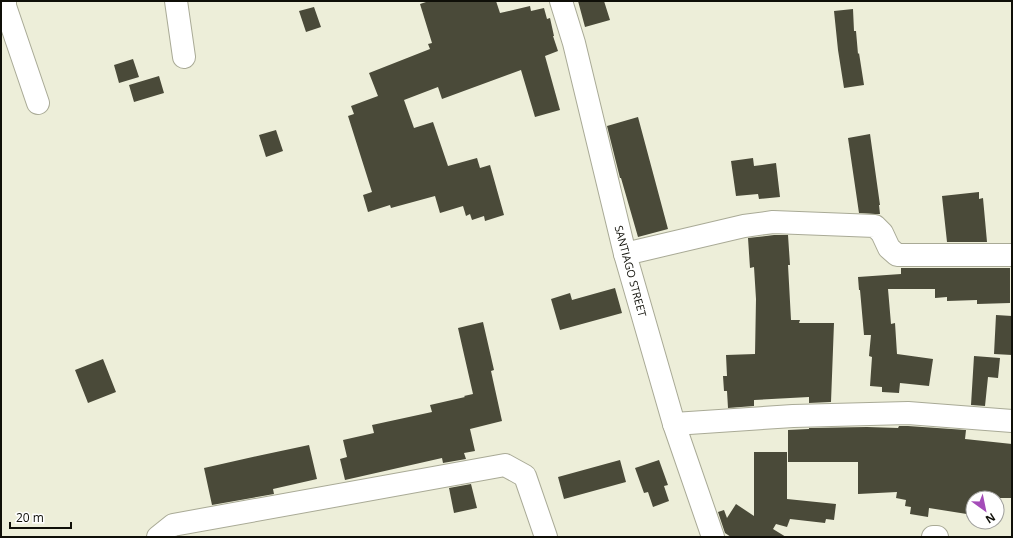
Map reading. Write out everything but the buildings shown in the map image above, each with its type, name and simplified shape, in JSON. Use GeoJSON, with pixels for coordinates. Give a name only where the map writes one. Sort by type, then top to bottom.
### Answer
{"type":"FeatureCollection","features":[{"type":"Feature","properties":{"kind":"street"},"geometry":{"type":"LineString","coordinates":[[5,1],[5,6],[38,104]]}},
{"type":"Feature","properties":{"kind":"street"},"geometry":{"type":"LineString","coordinates":[[176,1],[184,57]]}},
{"type":"Feature","properties":{"kind":"street","name":"SANTIAGO STREET"},"geometry":{"type":"LineString","coordinates":[[561,1],[574,43],[626,254],[674,424],[713,537]]}},
{"type":"Feature","properties":{"kind":"street"},"geometry":{"type":"LineString","coordinates":[[626,254],[744,226],[773,222],[875,226],[882,233],[889,248],[897,254],[1012,255]]}},
{"type":"Feature","properties":{"kind":"street"},"geometry":{"type":"LineString","coordinates":[[674,424],[793,416],[908,413],[1012,421]]}},
{"type":"Feature","properties":{"kind":"street"},"geometry":{"type":"LineString","coordinates":[[158,537],[173,525],[505,465],[525,476],[546,537]]}}]}
